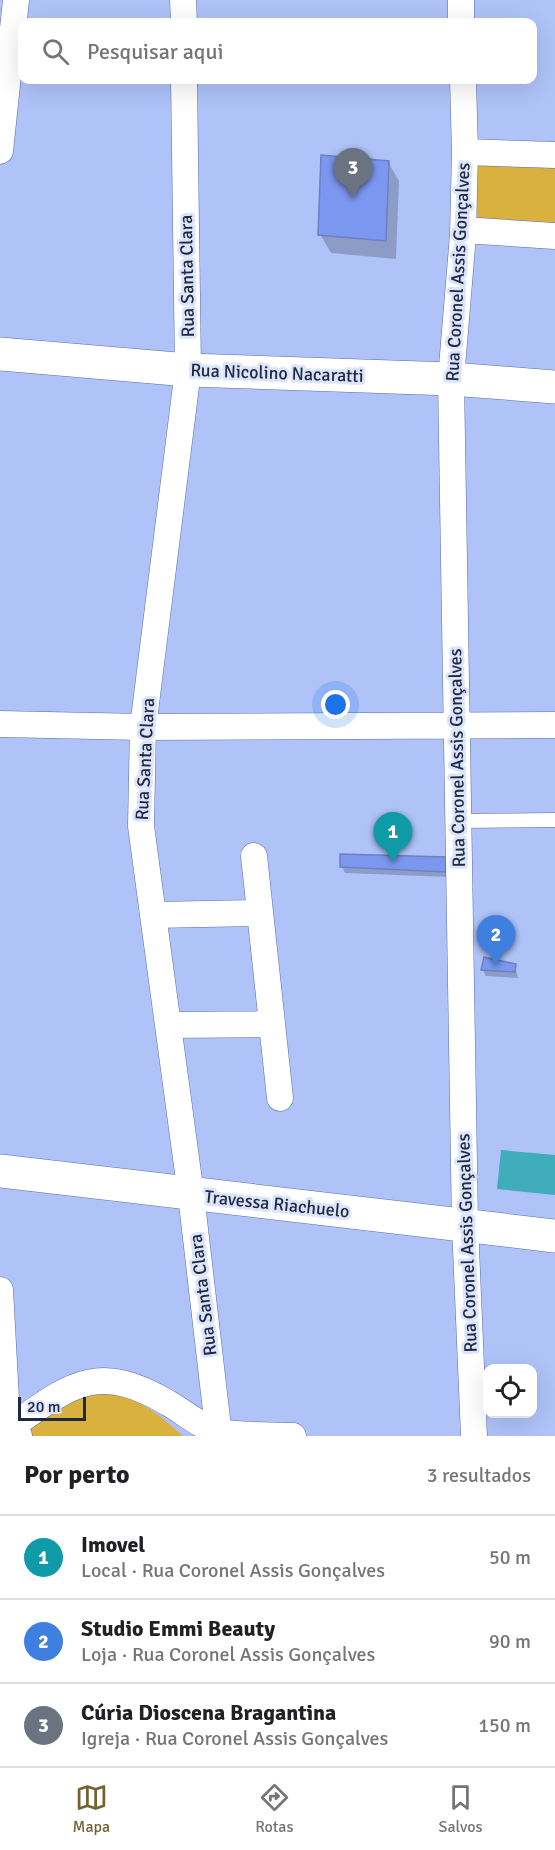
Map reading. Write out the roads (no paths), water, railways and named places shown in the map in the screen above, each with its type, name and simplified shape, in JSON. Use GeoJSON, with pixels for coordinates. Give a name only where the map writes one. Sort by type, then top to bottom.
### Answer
{"type":"FeatureCollection","features":[{"type":"Feature","properties":{"kind":"street"},"geometry":{"type":"LineString","coordinates":[[0,151],[16,0]]}},
{"type":"Feature","properties":{"kind":"street"},"geometry":{"type":"LineString","coordinates":[[183,0],[184,18]]}},
{"type":"Feature","properties":{"kind":"street"},"geometry":{"type":"LineString","coordinates":[[461,0],[461,18]]}},
{"type":"Feature","properties":{"kind":"street","name":"Rua Santa Clara"},"geometry":{"type":"LineString","coordinates":[[184,84],[188,370],[143,727],[141,826],[191,1195],[218,1435]]}},
{"type":"Feature","properties":{"kind":"street","name":"Rua Coronel Assis Gonçalves"},"geometry":{"type":"LineString","coordinates":[[463,84],[465,152],[463,230],[452,379],[465,1225],[474,1436]]}},
{"type":"Feature","properties":{"kind":"street"},"geometry":{"type":"LineString","coordinates":[[465,152],[555,155]]}},
{"type":"Feature","properties":{"kind":"street"},"geometry":{"type":"LineString","coordinates":[[463,230],[555,236]]}},
{"type":"Feature","properties":{"kind":"street","name":"Rua Nicolino Nacaratti"},"geometry":{"type":"LineString","coordinates":[[0,354],[188,370],[452,379],[555,387]]}},
{"type":"Feature","properties":{"kind":"street"},"geometry":{"type":"LineString","coordinates":[[0,724],[143,727],[456,723],[555,725]]}},
{"type":"Feature","properties":{"kind":"street"},"geometry":{"type":"LineString","coordinates":[[254,856],[280,1098]]}},
{"type":"Feature","properties":{"kind":"street"},"geometry":{"type":"LineString","coordinates":[[153,915],[260,913]]}},
{"type":"Feature","properties":{"kind":"street"},"geometry":{"type":"LineString","coordinates":[[168,1026],[272,1024]]}},
{"type":"Feature","properties":{"kind":"street","name":"Travessa Riachuelo"},"geometry":{"type":"LineString","coordinates":[[0,1171],[555,1236]]}},
{"type":"Feature","properties":{"kind":"street"},"geometry":{"type":"LineString","coordinates":[[0,1290],[9,1432]]}},
{"type":"Feature","properties":{"kind":"street"},"geometry":{"type":"LineString","coordinates":[[9,1432],[72,1386],[94,1380],[117,1381],[142,1388],[218,1435],[293,1436]]}},
{"type":"Feature","properties":{"kind":"lane"},"geometry":{"type":"LineString","coordinates":[[458,821],[555,820]]}},
{"type":"Feature","properties":{"kind":"place","name":"Cúria Dioscena Bragantina"},"geometry":{"type":"Point","coordinates":[353,198]}},
{"type":"Feature","properties":{"kind":"place","name":"Imovel"},"geometry":{"type":"Point","coordinates":[393,862]}},
{"type":"Feature","properties":{"kind":"place","name":"Studio Emmi Beauty"},"geometry":{"type":"Point","coordinates":[496,965]}}]}
